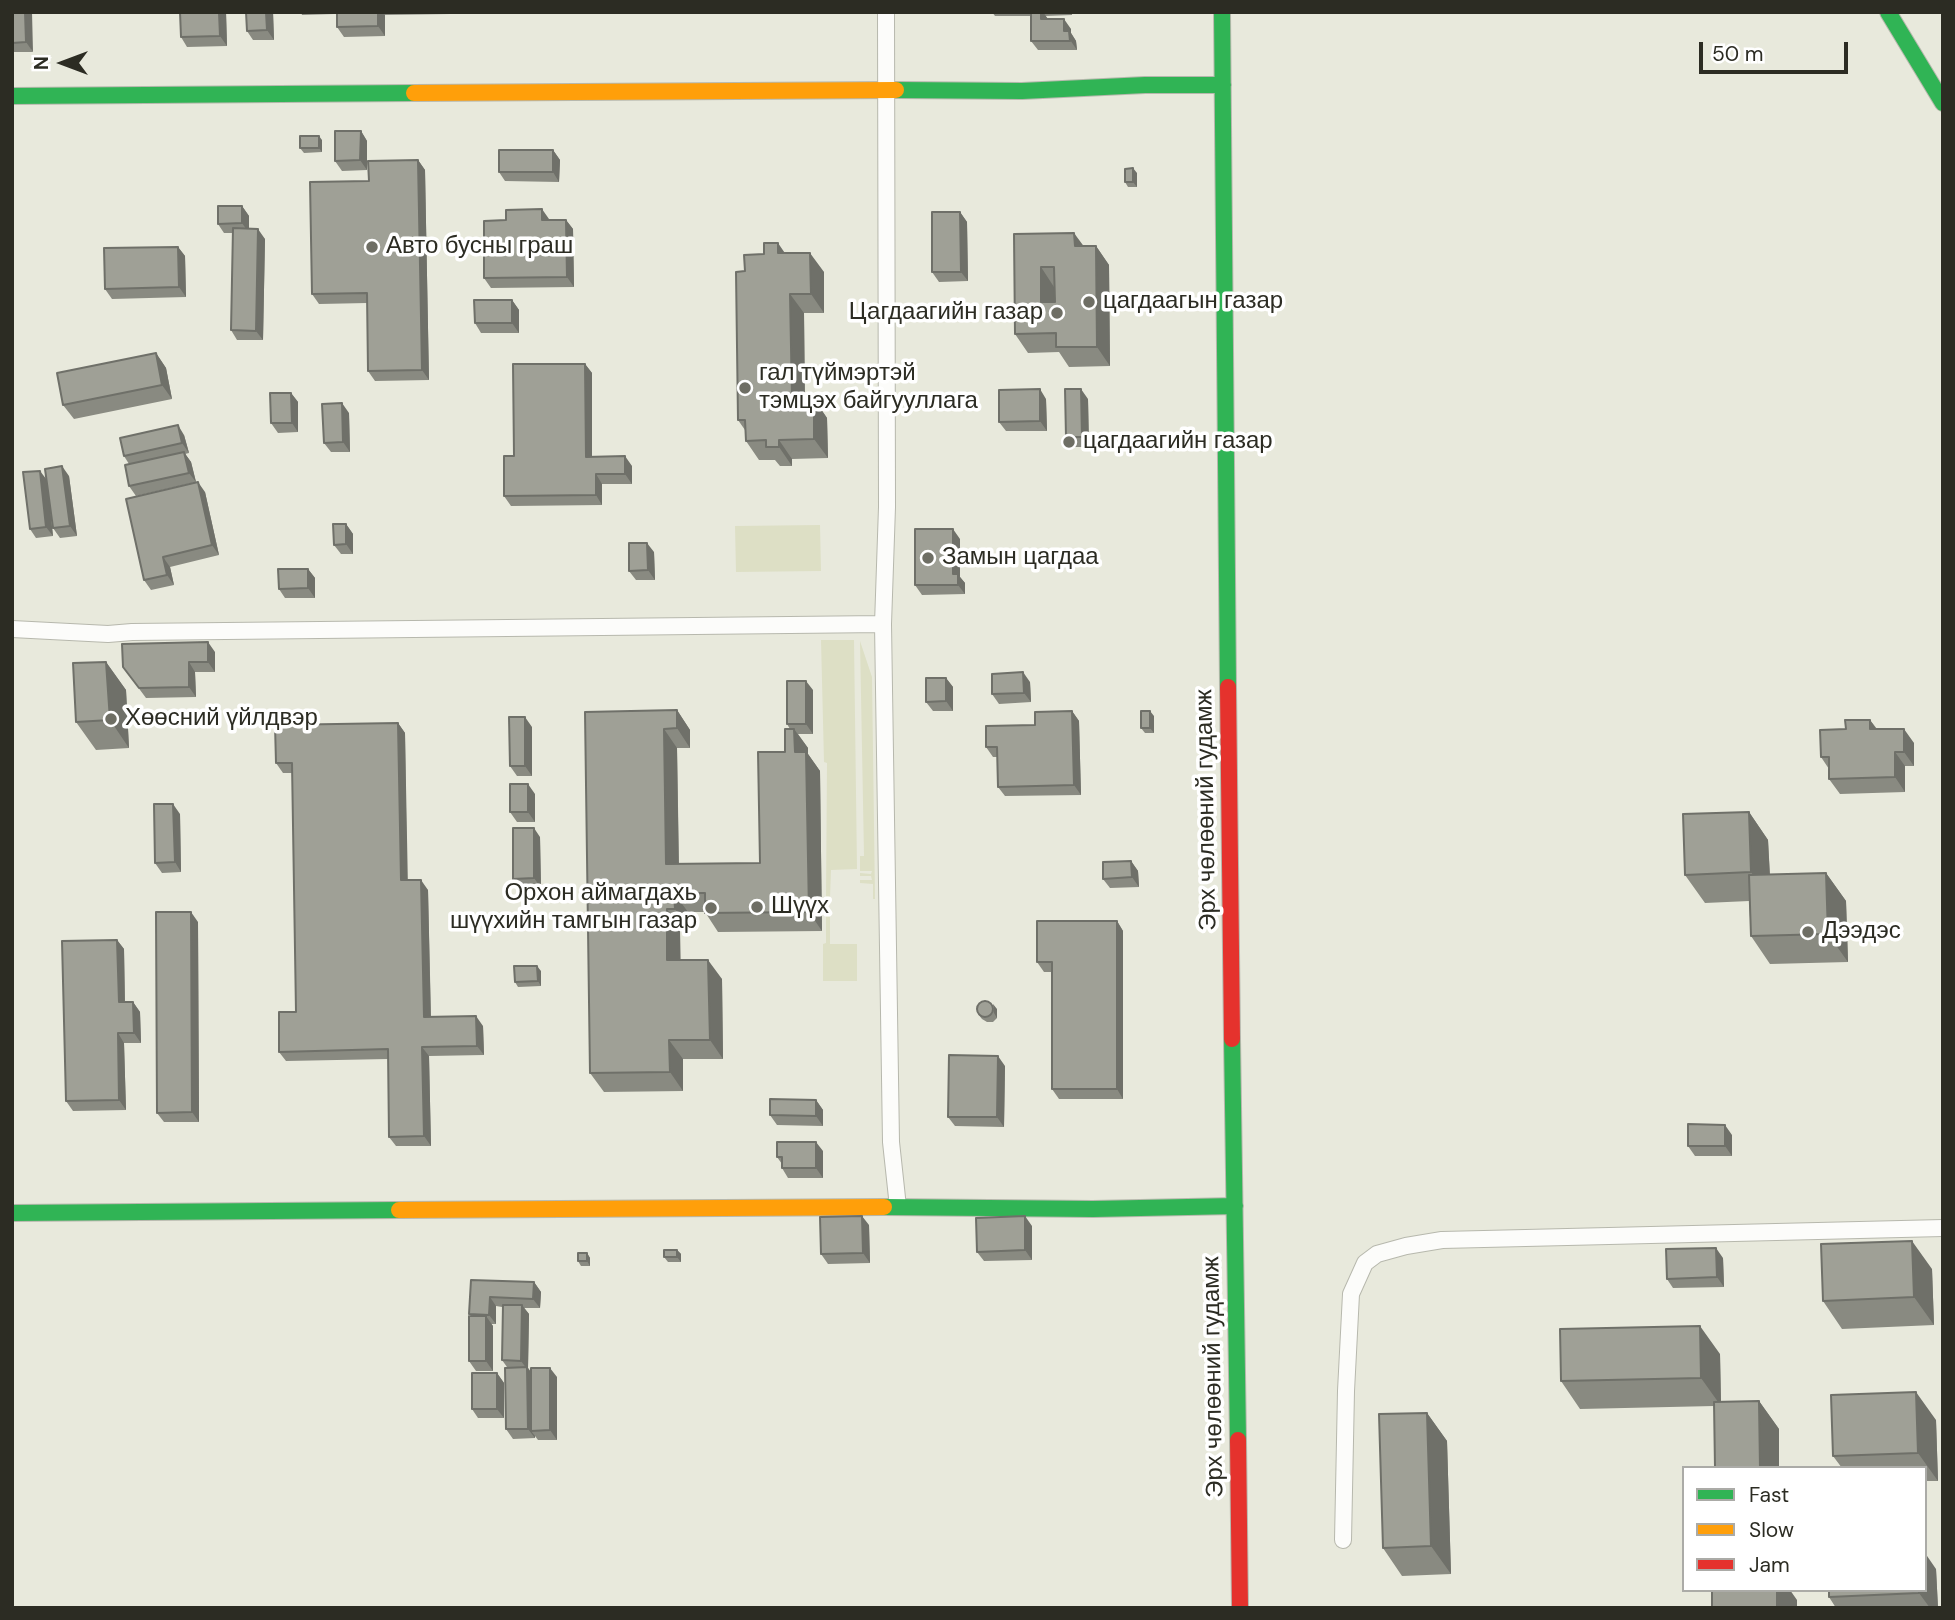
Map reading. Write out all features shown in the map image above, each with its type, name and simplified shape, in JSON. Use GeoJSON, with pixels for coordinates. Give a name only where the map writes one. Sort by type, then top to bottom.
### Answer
{"type":"FeatureCollection","features":[{"type":"Feature","properties":{"kind":"main road","name":"Эрх чөлөөний гудамж"},"geometry":{"type":"LineString","coordinates":[[1222,12],[1240,1608]]}},
{"type":"Feature","properties":{"kind":"main road"},"geometry":{"type":"LineString","coordinates":[[1888,12],[1943,103]]}},
{"type":"Feature","properties":{"kind":"main road"},"geometry":{"type":"LineString","coordinates":[[12,96],[1021,91],[1145,85],[1223,85]]}},
{"type":"Feature","properties":{"kind":"main road"},"geometry":{"type":"LineString","coordinates":[[12,1213],[898,1207],[1093,1209],[1235,1206]]}},
{"type":"Feature","properties":{"kind":"street"},"geometry":{"type":"LineString","coordinates":[[886,12],[887,507],[883,624],[891,1142],[898,1207]]}},
{"type":"Feature","properties":{"kind":"street"},"geometry":{"type":"LineString","coordinates":[[12,629],[108,634],[883,624]]}},
{"type":"Feature","properties":{"kind":"street"},"geometry":{"type":"LineString","coordinates":[[1343,1540],[1351,1294],[1365,1263],[1377,1254],[1406,1245],[1442,1240],[1943,1228]]}},
{"type":"Feature","properties":{"kind":"green space"},"geometry":{"type":"Polygon","coordinates":[[[820,525],[821,571],[736,572],[735,526],[820,525]]]}},
{"type":"Feature","properties":{"kind":"green space"},"geometry":{"type":"Polygon","coordinates":[[[821,640],[854,640],[857,869],[831,870],[830,898],[826,898],[827,763],[824,762],[821,640]]]}},
{"type":"Feature","properties":{"kind":"green space"},"geometry":{"type":"Polygon","coordinates":[[[860,641],[872,677],[875,899],[873,884],[860,883],[860,880],[872,880],[871,876],[860,876],[860,873],[871,874],[872,871],[860,871],[860,856],[864,856],[860,641]]]}},
{"type":"Feature","properties":{"kind":"green space"},"geometry":{"type":"Polygon","coordinates":[[[826,915],[830,915],[830,944],[857,944],[857,981],[823,981],[826,915]]]}},
{"type":"Feature","properties":{"kind":"building"},"geometry":{"type":"Polygon","coordinates":[[[12,12],[25,12],[26,42],[12,43],[12,12]]]}},
{"type":"Feature","properties":{"kind":"building"},"geometry":{"type":"Polygon","coordinates":[[[180,12],[219,12],[220,36],[181,37],[180,12]]]}},
{"type":"Feature","properties":{"kind":"building"},"geometry":{"type":"Polygon","coordinates":[[[246,12],[266,12],[267,30],[247,31],[246,12]]]}},
{"type":"Feature","properties":{"kind":"building"},"geometry":{"type":"Polygon","coordinates":[[[337,12],[378,12],[378,26],[337,27],[337,12]]]}},
{"type":"Feature","properties":{"kind":"building"},"geometry":{"type":"Polygon","coordinates":[[[1031,12],[1041,12],[1041,19],[1064,19],[1064,31],[1069,31],[1070,41],[1031,41],[1031,12]]]}},
{"type":"Feature","properties":{"kind":"building"},"geometry":{"type":"Polygon","coordinates":[[[335,131],[361,131],[360,160],[335,161],[335,131]]]}},
{"type":"Feature","properties":{"kind":"building"},"geometry":{"type":"Polygon","coordinates":[[[300,136],[319,136],[319,148],[300,148],[300,136]]]}},
{"type":"Feature","properties":{"kind":"building"},"geometry":{"type":"Polygon","coordinates":[[[499,150],[553,150],[553,172],[499,172],[499,150]]]}},
{"type":"Feature","properties":{"kind":"building","name":"Авто бусны граш"},"geometry":{"type":"Polygon","coordinates":[[[418,160],[422,370],[368,371],[367,293],[312,294],[310,182],[369,181],[368,161],[418,160]]]}},
{"type":"Feature","properties":{"kind":"building"},"geometry":{"type":"Polygon","coordinates":[[[1133,168],[1133,182],[1125,182],[1125,169],[1133,168]]]}},
{"type":"Feature","properties":{"kind":"building"},"geometry":{"type":"Polygon","coordinates":[[[218,206],[242,206],[242,223],[218,224],[218,206]]]}},
{"type":"Feature","properties":{"kind":"building"},"geometry":{"type":"Polygon","coordinates":[[[542,209],[542,220],[566,220],[567,277],[484,278],[484,221],[506,220],[506,210],[542,209]]]}},
{"type":"Feature","properties":{"kind":"building"},"geometry":{"type":"Polygon","coordinates":[[[932,212],[960,212],[961,272],[932,272],[932,212]]]}},
{"type":"Feature","properties":{"kind":"building"},"geometry":{"type":"Polygon","coordinates":[[[233,228],[258,229],[256,331],[231,330],[233,228]]]}},
{"type":"Feature","properties":{"kind":"building","name":"цагдаагын газар"},"geometry":{"type":"Polygon","coordinates":[[[1074,233],[1075,246],[1096,246],[1097,347],[1056,347],[1056,333],[1015,334],[1014,234],[1074,233]],[[1041,267],[1041,302],[1055,302],[1054,267],[1041,267]]]}},
{"type":"Feature","properties":{"kind":"building"},"geometry":{"type":"Polygon","coordinates":[[[764,243],[778,243],[778,253],[810,253],[811,294],[790,294],[792,399],[814,399],[814,439],[779,440],[779,447],[766,447],[766,440],[746,441],[745,420],[738,420],[736,272],[745,271],[744,255],[764,254],[764,243]]]}},
{"type":"Feature","properties":{"kind":"building"},"geometry":{"type":"Polygon","coordinates":[[[178,247],[179,287],[105,289],[104,248],[178,247]]]}},
{"type":"Feature","properties":{"kind":"building"},"geometry":{"type":"Polygon","coordinates":[[[474,300],[512,300],[512,323],[475,323],[474,300]]]}},
{"type":"Feature","properties":{"kind":"building"},"geometry":{"type":"Polygon","coordinates":[[[156,353],[162,385],[63,405],[57,373],[156,353]]]}},
{"type":"Feature","properties":{"kind":"building"},"geometry":{"type":"Polygon","coordinates":[[[513,364],[585,364],[586,457],[625,456],[625,474],[596,474],[596,495],[504,496],[504,456],[514,456],[513,364]]]}},
{"type":"Feature","properties":{"kind":"building"},"geometry":{"type":"Polygon","coordinates":[[[1040,389],[1040,421],[999,422],[999,390],[1040,389]]]}},
{"type":"Feature","properties":{"kind":"building"},"geometry":{"type":"Polygon","coordinates":[[[1065,389],[1081,389],[1082,437],[1066,437],[1065,389]]]}},
{"type":"Feature","properties":{"kind":"building"},"geometry":{"type":"Polygon","coordinates":[[[270,393],[291,393],[292,423],[271,423],[270,393]]]}},
{"type":"Feature","properties":{"kind":"building"},"geometry":{"type":"Polygon","coordinates":[[[342,403],[343,442],[324,443],[322,404],[342,403]]]}},
{"type":"Feature","properties":{"kind":"building"},"geometry":{"type":"Polygon","coordinates":[[[178,425],[182,443],[124,456],[120,438],[178,425]]]}},
{"type":"Feature","properties":{"kind":"building"},"geometry":{"type":"Polygon","coordinates":[[[184,452],[189,473],[129,486],[125,465],[184,452]]]}},
{"type":"Feature","properties":{"kind":"building"},"geometry":{"type":"Polygon","coordinates":[[[62,466],[70,526],[53,528],[45,469],[62,466]]]}},
{"type":"Feature","properties":{"kind":"building"},"geometry":{"type":"Polygon","coordinates":[[[40,471],[46,527],[30,529],[23,472],[40,471]]]}},
{"type":"Feature","properties":{"kind":"building"},"geometry":{"type":"Polygon","coordinates":[[[198,482],[212,545],[163,557],[167,575],[144,580],[126,499],[198,482]]]}},
{"type":"Feature","properties":{"kind":"building"},"geometry":{"type":"Polygon","coordinates":[[[333,524],[346,524],[346,544],[334,545],[333,524]]]}},
{"type":"Feature","properties":{"kind":"building"},"geometry":{"type":"Polygon","coordinates":[[[915,529],[953,529],[953,574],[958,574],[958,585],[915,585],[915,529]]]}},
{"type":"Feature","properties":{"kind":"building"},"geometry":{"type":"Polygon","coordinates":[[[629,543],[647,543],[648,570],[629,571],[629,543]]]}},
{"type":"Feature","properties":{"kind":"building"},"geometry":{"type":"Polygon","coordinates":[[[278,569],[308,569],[308,588],[279,589],[278,569]]]}},
{"type":"Feature","properties":{"kind":"building"},"geometry":{"type":"Polygon","coordinates":[[[208,642],[208,662],[189,662],[189,687],[139,688],[123,667],[122,644],[208,642]]]}},
{"type":"Feature","properties":{"kind":"building"},"geometry":{"type":"Polygon","coordinates":[[[106,662],[110,720],[76,722],[73,663],[106,662]]]}},
{"type":"Feature","properties":{"kind":"building"},"geometry":{"type":"Polygon","coordinates":[[[1023,672],[1024,693],[992,694],[992,674],[1023,672]]]}},
{"type":"Feature","properties":{"kind":"building"},"geometry":{"type":"Polygon","coordinates":[[[926,678],[946,678],[946,701],[926,702],[926,678]]]}},
{"type":"Feature","properties":{"kind":"building"},"geometry":{"type":"Polygon","coordinates":[[[787,681],[806,681],[806,724],[787,724],[787,681]]]}},
{"type":"Feature","properties":{"kind":"building","name":"Орхон аймагдахь шүүхийн тамгын газар"},"geometry":{"type":"Polygon","coordinates":[[[677,710],[677,728],[664,729],[666,864],[760,863],[758,752],[785,752],[785,729],[794,729],[795,752],[806,752],[809,912],[705,913],[705,893],[674,893],[675,909],[667,909],[667,960],[708,960],[710,1040],[669,1040],[670,1072],[590,1073],[585,712],[677,710]]]}},
{"type":"Feature","properties":{"kind":"building"},"geometry":{"type":"Polygon","coordinates":[[[1072,711],[1074,785],[998,787],[997,747],[986,747],[986,726],[1035,725],[1035,712],[1072,711]]]}},
{"type":"Feature","properties":{"kind":"building"},"geometry":{"type":"Polygon","coordinates":[[[1141,711],[1150,711],[1150,728],[1141,728],[1141,711]]]}},
{"type":"Feature","properties":{"kind":"building"},"geometry":{"type":"Polygon","coordinates":[[[509,717],[525,717],[525,766],[510,766],[509,717]]]}},
{"type":"Feature","properties":{"kind":"building"},"geometry":{"type":"Polygon","coordinates":[[[1845,720],[1870,720],[1870,729],[1904,729],[1904,752],[1895,752],[1895,777],[1829,779],[1829,757],[1821,757],[1820,730],[1846,729],[1845,720]]]}},
{"type":"Feature","properties":{"kind":"building"},"geometry":{"type":"Polygon","coordinates":[[[398,723],[401,880],[421,880],[424,1017],[476,1016],[477,1046],[422,1047],[424,1136],[389,1137],[388,1049],[279,1052],[279,1012],[296,1012],[292,763],[276,763],[275,725],[398,723]]]}},
{"type":"Feature","properties":{"kind":"building"},"geometry":{"type":"Polygon","coordinates":[[[510,784],[528,784],[528,812],[510,812],[510,784]]]}},
{"type":"Feature","properties":{"kind":"building"},"geometry":{"type":"Polygon","coordinates":[[[154,804],[173,804],[175,862],[155,863],[154,804]]]}},
{"type":"Feature","properties":{"kind":"building"},"geometry":{"type":"Polygon","coordinates":[[[1749,812],[1751,872],[1685,875],[1683,814],[1749,812]]]}},
{"type":"Feature","properties":{"kind":"building"},"geometry":{"type":"Polygon","coordinates":[[[513,828],[534,828],[534,878],[513,879],[513,828]]]}},
{"type":"Feature","properties":{"kind":"building"},"geometry":{"type":"Polygon","coordinates":[[[1131,861],[1132,877],[1103,879],[1103,862],[1131,861]]]}},
{"type":"Feature","properties":{"kind":"building"},"geometry":{"type":"Polygon","coordinates":[[[1826,873],[1828,934],[1751,936],[1749,875],[1826,873]]]}},
{"type":"Feature","properties":{"kind":"building"},"geometry":{"type":"Polygon","coordinates":[[[156,912],[191,912],[192,1112],[157,1113],[156,912]]]}},
{"type":"Feature","properties":{"kind":"building"},"geometry":{"type":"Polygon","coordinates":[[[1037,921],[1117,921],[1117,1089],[1052,1089],[1052,962],[1037,962],[1037,921]]]}},
{"type":"Feature","properties":{"kind":"building"},"geometry":{"type":"Polygon","coordinates":[[[117,940],[119,1002],[133,1002],[134,1033],[118,1033],[119,1100],[66,1101],[62,941],[117,940]]]}},
{"type":"Feature","properties":{"kind":"building"},"geometry":{"type":"Polygon","coordinates":[[[514,966],[537,966],[538,981],[515,982],[514,966]]]}},
{"type":"Feature","properties":{"kind":"building"},"geometry":{"type":"Polygon","coordinates":[[[982,1001],[988,1001],[993,1009],[991,1015],[982,1017],[977,1012],[977,1006],[982,1001]]]}},
{"type":"Feature","properties":{"kind":"building"},"geometry":{"type":"Polygon","coordinates":[[[949,1055],[998,1056],[997,1117],[948,1117],[949,1055]]]}},
{"type":"Feature","properties":{"kind":"building"},"geometry":{"type":"Polygon","coordinates":[[[770,1099],[816,1100],[816,1116],[770,1115],[770,1099]]]}},
{"type":"Feature","properties":{"kind":"building"},"geometry":{"type":"Polygon","coordinates":[[[1688,1124],[1725,1125],[1725,1146],[1688,1146],[1688,1124]]]}},
{"type":"Feature","properties":{"kind":"building"},"geometry":{"type":"Polygon","coordinates":[[[777,1142],[816,1142],[816,1168],[782,1168],[782,1157],[777,1157],[777,1142]]]}},
{"type":"Feature","properties":{"kind":"building"},"geometry":{"type":"Polygon","coordinates":[[[862,1216],[863,1253],[821,1254],[820,1217],[862,1216]]]}},
{"type":"Feature","properties":{"kind":"building"},"geometry":{"type":"Polygon","coordinates":[[[1025,1216],[1025,1250],[977,1252],[976,1218],[1025,1216]]]}},
{"type":"Feature","properties":{"kind":"building"},"geometry":{"type":"Polygon","coordinates":[[[1912,1241],[1914,1297],[1823,1301],[1821,1244],[1912,1241]]]}},
{"type":"Feature","properties":{"kind":"building"},"geometry":{"type":"Polygon","coordinates":[[[1716,1248],[1717,1277],[1667,1279],[1666,1249],[1716,1248]]]}},
{"type":"Feature","properties":{"kind":"building"},"geometry":{"type":"Polygon","coordinates":[[[664,1250],[677,1250],[677,1257],[664,1257],[664,1250]]]}},
{"type":"Feature","properties":{"kind":"building"},"geometry":{"type":"Polygon","coordinates":[[[578,1253],[587,1253],[587,1261],[578,1261],[578,1253]]]}},
{"type":"Feature","properties":{"kind":"building"},"geometry":{"type":"Polygon","coordinates":[[[471,1280],[534,1282],[533,1299],[490,1297],[489,1315],[469,1314],[471,1280]]]}},
{"type":"Feature","properties":{"kind":"building"},"geometry":{"type":"Polygon","coordinates":[[[503,1305],[522,1305],[521,1361],[502,1360],[503,1305]]]}},
{"type":"Feature","properties":{"kind":"building"},"geometry":{"type":"Polygon","coordinates":[[[469,1316],[486,1316],[486,1361],[469,1361],[469,1316]]]}},
{"type":"Feature","properties":{"kind":"building"},"geometry":{"type":"Polygon","coordinates":[[[1700,1326],[1701,1378],[1561,1381],[1560,1329],[1700,1326]]]}},
{"type":"Feature","properties":{"kind":"building"},"geometry":{"type":"Polygon","coordinates":[[[527,1367],[528,1429],[506,1429],[505,1368],[527,1367]]]}},
{"type":"Feature","properties":{"kind":"building"},"geometry":{"type":"Polygon","coordinates":[[[531,1368],[550,1368],[550,1430],[531,1431],[531,1368]]]}},
{"type":"Feature","properties":{"kind":"building"},"geometry":{"type":"Polygon","coordinates":[[[472,1373],[497,1373],[497,1409],[472,1409],[472,1373]]]}},
{"type":"Feature","properties":{"kind":"building"},"geometry":{"type":"Polygon","coordinates":[[[1916,1392],[1918,1453],[1833,1456],[1831,1395],[1916,1392]]]}},
{"type":"Feature","properties":{"kind":"building"},"geometry":{"type":"Polygon","coordinates":[[[1759,1401],[1760,1466],[1715,1466],[1714,1402],[1759,1401]]]}},
{"type":"Feature","properties":{"kind":"building"},"geometry":{"type":"Polygon","coordinates":[[[1427,1413],[1431,1546],[1383,1548],[1379,1414],[1427,1413]]]}},
{"type":"Feature","properties":{"kind":"building"},"geometry":{"type":"Polygon","coordinates":[[[1712,1592],[1777,1592],[1777,1608],[1712,1608],[1712,1592]]]}},
{"type":"Feature","properties":{"kind":"building"},"geometry":{"type":"Polygon","coordinates":[[[1829,1592],[1919,1592],[1919,1593],[1829,1597],[1829,1592]]]}},
{"type":"Feature","properties":{"kind":"traffic: fast"},"geometry":{"type":"LineString","coordinates":[[1222,12],[1228,687]]}},
{"type":"Feature","properties":{"kind":"traffic: fast"},"geometry":{"type":"LineString","coordinates":[[1888,12],[1943,103]]}},
{"type":"Feature","properties":{"kind":"traffic: fast"},"geometry":{"type":"LineString","coordinates":[[896,90],[1022,91],[1145,85],[1223,85]]}},
{"type":"Feature","properties":{"kind":"traffic: fast"},"geometry":{"type":"LineString","coordinates":[[12,96],[414,93]]}},
{"type":"Feature","properties":{"kind":"traffic: fast"},"geometry":{"type":"LineString","coordinates":[[1232,1039],[1238,1440]]}},
{"type":"Feature","properties":{"kind":"traffic: fast"},"geometry":{"type":"LineString","coordinates":[[884,1207],[1093,1209],[1235,1206]]}},
{"type":"Feature","properties":{"kind":"traffic: fast"},"geometry":{"type":"LineString","coordinates":[[12,1213],[399,1210]]}},
{"type":"Feature","properties":{"kind":"traffic: slow"},"geometry":{"type":"LineString","coordinates":[[414,93],[896,90]]}},
{"type":"Feature","properties":{"kind":"traffic: slow"},"geometry":{"type":"LineString","coordinates":[[399,1210],[884,1207]]}},
{"type":"Feature","properties":{"kind":"traffic: jam"},"geometry":{"type":"LineString","coordinates":[[1228,687],[1232,1039]]}},
{"type":"Feature","properties":{"kind":"traffic: jam"},"geometry":{"type":"LineString","coordinates":[[1238,1440],[1240,1608]]}},
{"type":"Feature","properties":{"kind":"place","name":"Авто бусны граш"},"geometry":{"type":"Point","coordinates":[372,247]}},
{"type":"Feature","properties":{"kind":"place","name":"цагдаагын газар"},"geometry":{"type":"Point","coordinates":[1089,302]}},
{"type":"Feature","properties":{"kind":"place","name":"Цагдаагийн газар"},"geometry":{"type":"Point","coordinates":[1057,313]}},
{"type":"Feature","properties":{"kind":"place","name":"гал түймэртэй тэмцэх байгууллага"},"geometry":{"type":"Point","coordinates":[745,388]}},
{"type":"Feature","properties":{"kind":"place","name":"цагдаагийн газар"},"geometry":{"type":"Point","coordinates":[1069,442]}},
{"type":"Feature","properties":{"kind":"place","name":"Замын цагдаа"},"geometry":{"type":"Point","coordinates":[928,558]}},
{"type":"Feature","properties":{"kind":"place","name":"Хөөсний үйлдвэр"},"geometry":{"type":"Point","coordinates":[111,719]}},
{"type":"Feature","properties":{"kind":"place","name":"Шүүх"},"geometry":{"type":"Point","coordinates":[757,907]}},
{"type":"Feature","properties":{"kind":"place","name":"Орхон аймагдахь шүүхийн тамгын газар"},"geometry":{"type":"Point","coordinates":[711,908]}},
{"type":"Feature","properties":{"kind":"place","name":"Дээдэс"},"geometry":{"type":"Point","coordinates":[1808,932]}}]}
